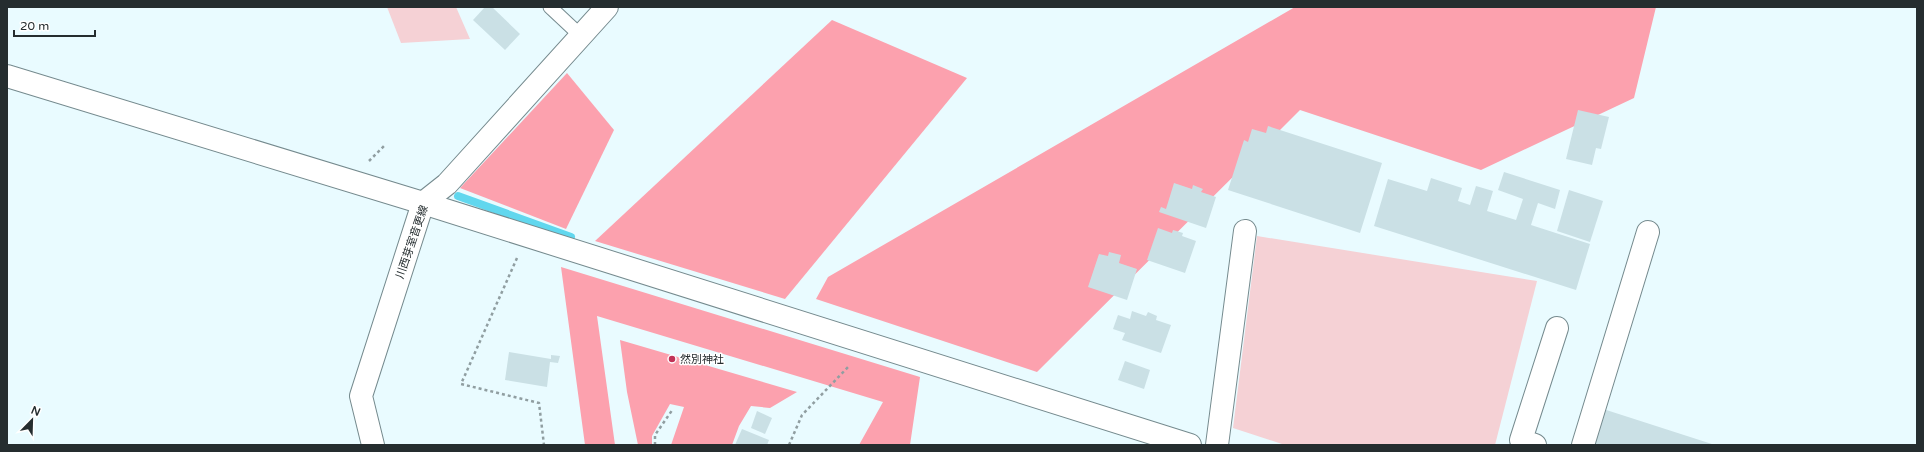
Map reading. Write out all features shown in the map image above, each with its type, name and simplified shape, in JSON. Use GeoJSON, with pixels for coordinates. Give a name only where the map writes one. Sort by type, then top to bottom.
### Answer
{"type":"FeatureCollection","features":[{"type":"Feature","properties":{"kind":"street","name":"川西芽室音更線"},"geometry":{"type":"LineString","coordinates":[[373,445],[361,396],[423,203],[448,184],[607,7]]}},
{"type":"Feature","properties":{"kind":"street"},"geometry":{"type":"LineString","coordinates":[[7,76],[423,203],[1190,445]]}},
{"type":"Feature","properties":{"kind":"street"},"geometry":{"type":"LineString","coordinates":[[1217,445],[1245,231]]}},
{"type":"Feature","properties":{"kind":"street"},"geometry":{"type":"LineString","coordinates":[[1583,445],[1648,232]]}},
{"type":"Feature","properties":{"kind":"street"},"geometry":{"type":"LineString","coordinates":[[1534,445],[1521,440],[1557,328]]}},
{"type":"Feature","properties":{"kind":"lane"},"geometry":{"type":"LineString","coordinates":[[550,7],[581,36]]}},
{"type":"Feature","properties":{"kind":"path"},"geometry":{"type":"LineString","coordinates":[[517,257],[461,384],[540,403],[544,445]]}},
{"type":"Feature","properties":{"kind":"path"},"geometry":{"type":"LineString","coordinates":[[789,445],[802,415],[850,365]]}},
{"type":"Feature","properties":{"kind":"path"},"geometry":{"type":"LineString","coordinates":[[655,445],[655,435],[673,409]]}},
{"type":"Feature","properties":{"kind":"shaded area"},"geometry":{"type":"Polygon","coordinates":[[[387,7],[456,7],[470,39],[401,43],[387,7]]]}},
{"type":"Feature","properties":{"kind":"shaded area"},"geometry":{"type":"Polygon","coordinates":[[[1295,7],[1656,7],[1634,98],[1481,170],[1300,110],[1037,372],[816,299],[828,277],[1295,7]]]}},
{"type":"Feature","properties":{"kind":"shaded area"},"geometry":{"type":"Polygon","coordinates":[[[832,20],[967,78],[785,299],[595,241],[832,20]]]}},
{"type":"Feature","properties":{"kind":"shaded area"},"geometry":{"type":"Polygon","coordinates":[[[567,73],[614,130],[566,229],[460,188],[567,73]]]}},
{"type":"Feature","properties":{"kind":"shaded area"},"geometry":{"type":"Polygon","coordinates":[[[1257,236],[1537,281],[1495,445],[1285,445],[1233,428],[1257,236]]]}},
{"type":"Feature","properties":{"kind":"shaded area"},"geometry":{"type":"Polygon","coordinates":[[[561,267],[920,377],[910,445],[859,445],[883,402],[597,316],[615,445],[585,445],[561,267]]]}},
{"type":"Feature","properties":{"kind":"shaded area"},"geometry":{"type":"Polygon","coordinates":[[[620,340],[797,392],[770,408],[751,406],[739,426],[732,445],[671,445],[684,407],[670,404],[652,436],[652,445],[638,445],[627,392],[620,340]]]}},
{"type":"Feature","properties":{"kind":"building"},"geometry":{"type":"Polygon","coordinates":[[[485,7],[492,7],[520,34],[505,50],[473,20],[485,7]]]}},
{"type":"Feature","properties":{"kind":"building"},"geometry":{"type":"Polygon","coordinates":[[[1578,110],[1609,117],[1601,149],[1596,148],[1592,165],[1566,159],[1578,110]]]}},
{"type":"Feature","properties":{"kind":"building"},"geometry":{"type":"Polygon","coordinates":[[[1268,126],[1382,163],[1360,233],[1228,190],[1244,140],[1248,142],[1252,129],[1266,133],[1268,126]]]}},
{"type":"Feature","properties":{"kind":"building"},"geometry":{"type":"Polygon","coordinates":[[[1504,172],[1560,190],[1555,209],[1538,203],[1531,225],[1590,244],[1576,290],[1374,226],[1388,179],[1427,191],[1431,178],[1462,188],[1458,201],[1470,205],[1476,186],[1493,191],[1487,211],[1516,220],[1523,199],[1498,190],[1504,172]]]}},
{"type":"Feature","properties":{"kind":"building"},"geometry":{"type":"Polygon","coordinates":[[[1174,183],[1192,189],[1193,185],[1203,189],[1201,192],[1216,197],[1206,228],[1159,212],[1161,207],[1166,209],[1174,183]]]}},
{"type":"Feature","properties":{"kind":"building"},"geometry":{"type":"Polygon","coordinates":[[[1569,190],[1603,201],[1590,242],[1557,231],[1569,190]]]}},
{"type":"Feature","properties":{"kind":"building"},"geometry":{"type":"Polygon","coordinates":[[[1158,228],[1172,233],[1173,230],[1183,233],[1182,236],[1196,241],[1185,273],[1147,260],[1158,228]]]}},
{"type":"Feature","properties":{"kind":"building"},"geometry":{"type":"Polygon","coordinates":[[[1109,252],[1121,255],[1119,263],[1137,269],[1127,300],[1088,287],[1099,254],[1108,256],[1109,252]]]}},
{"type":"Feature","properties":{"kind":"building"},"geometry":{"type":"Polygon","coordinates":[[[1132,311],[1146,316],[1148,312],[1157,316],[1156,320],[1171,325],[1161,353],[1122,340],[1125,333],[1113,329],[1118,315],[1130,319],[1132,311]]]}},
{"type":"Feature","properties":{"kind":"building"},"geometry":{"type":"Polygon","coordinates":[[[509,352],[551,359],[551,355],[560,356],[558,363],[550,362],[547,387],[505,380],[509,352]]]}},
{"type":"Feature","properties":{"kind":"building"},"geometry":{"type":"Polygon","coordinates":[[[1125,361],[1150,370],[1144,389],[1118,380],[1125,361]]]}},
{"type":"Feature","properties":{"kind":"building"},"geometry":{"type":"Polygon","coordinates":[[[1597,407],[1715,445],[1585,445],[1597,407]]]}},
{"type":"Feature","properties":{"kind":"building"},"geometry":{"type":"Polygon","coordinates":[[[757,411],[772,418],[765,434],[751,428],[757,411]]]}},
{"type":"Feature","properties":{"kind":"building"},"geometry":{"type":"Polygon","coordinates":[[[742,429],[769,440],[767,445],[735,445],[742,429]]]}},
{"type":"Feature","properties":{"kind":"waterway"},"geometry":{"type":"LineString","coordinates":[[458,196],[571,237]]}},
{"type":"Feature","properties":{"kind":"place","name":"然別神社"},"geometry":{"type":"Point","coordinates":[672,359]}}]}
